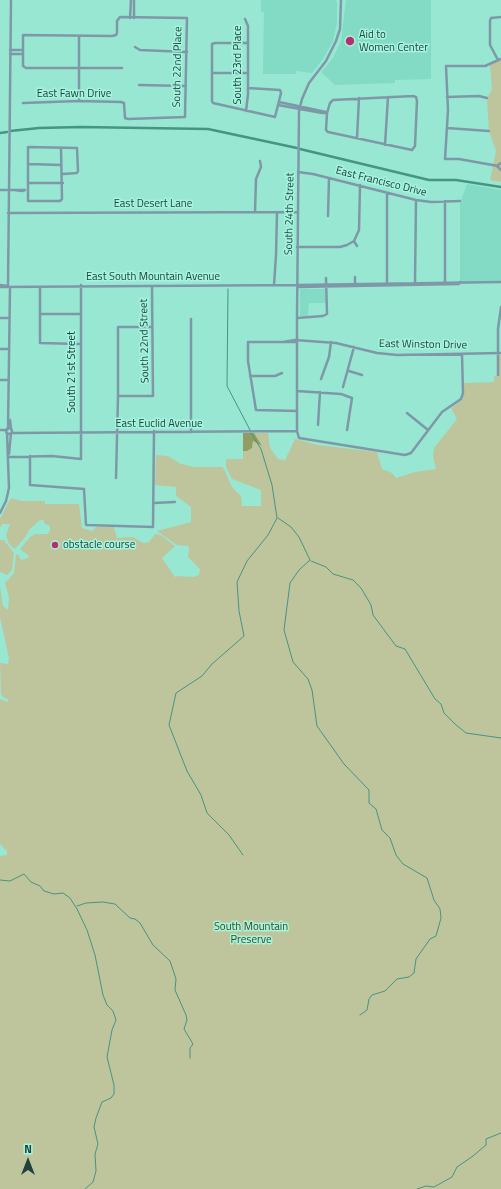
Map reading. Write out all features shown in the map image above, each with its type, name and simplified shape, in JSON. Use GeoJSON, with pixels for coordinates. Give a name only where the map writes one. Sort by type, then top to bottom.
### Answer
{"type":"FeatureCollection","features":[{"type":"Feature","properties":{"kind":"street"},"geometry":{"type":"LineString","coordinates":[[0,514],[8,493],[9,457],[8,190],[10,0]]}},
{"type":"Feature","properties":{"kind":"street"},"geometry":{"type":"LineString","coordinates":[[122,68],[24,67],[23,35],[116,35],[118,19],[132,18],[132,0]]}},
{"type":"Feature","properties":{"kind":"street","name":"South 24th Street"},"geometry":{"type":"LineString","coordinates":[[341,0],[340,28],[336,41],[326,61],[309,83],[300,108],[297,246],[297,431],[299,438],[405,456],[411,453],[428,430]]}},
{"type":"Feature","properties":{"kind":"street"},"geometry":{"type":"LineString","coordinates":[[501,17],[491,18],[490,45],[500,59],[485,66],[446,66],[447,128],[445,159],[459,159],[498,166],[501,170]]}},
{"type":"Feature","properties":{"kind":"street","name":"South 22nd Place"},"geometry":{"type":"LineString","coordinates":[[125,118],[139,120],[185,117],[187,18],[132,18]]}},
{"type":"Feature","properties":{"kind":"street","name":"South 23rd Place"},"geometry":{"type":"LineString","coordinates":[[245,20],[248,26],[248,88],[246,111]]}},
{"type":"Feature","properties":{"kind":"street"},"geometry":{"type":"LineString","coordinates":[[79,36],[79,101]]}},
{"type":"Feature","properties":{"kind":"street"},"geometry":{"type":"LineString","coordinates":[[248,43],[212,44],[212,101],[213,103],[276,117],[280,90],[248,88]]}},
{"type":"Feature","properties":{"kind":"street"},"geometry":{"type":"LineString","coordinates":[[135,47],[140,50],[187,52]]}},
{"type":"Feature","properties":{"kind":"street"},"geometry":{"type":"LineString","coordinates":[[10,52],[23,52]]}},
{"type":"Feature","properties":{"kind":"street"},"geometry":{"type":"LineString","coordinates":[[212,73],[248,73]]}},
{"type":"Feature","properties":{"kind":"street"},"geometry":{"type":"LineString","coordinates":[[139,85],[186,86]]}},
{"type":"Feature","properties":{"kind":"street"},"geometry":{"type":"LineString","coordinates":[[447,97],[479,96],[487,98]]}},
{"type":"Feature","properties":{"kind":"street"},"geometry":{"type":"LineString","coordinates":[[386,145],[388,97]]}},
{"type":"Feature","properties":{"kind":"street"},"geometry":{"type":"LineString","coordinates":[[388,97],[416,97],[415,141],[413,150],[328,132],[326,123],[327,113],[333,100],[388,97]]}},
{"type":"Feature","properties":{"kind":"street"},"geometry":{"type":"LineString","coordinates":[[357,138],[359,98]]}},
{"type":"Feature","properties":{"kind":"street","name":"East Fawn Drive"},"geometry":{"type":"LineString","coordinates":[[23,103],[79,101],[124,103],[125,118]]}},
{"type":"Feature","properties":{"kind":"street"},"geometry":{"type":"LineString","coordinates":[[278,104],[327,113]]}},
{"type":"Feature","properties":{"kind":"street"},"geometry":{"type":"LineString","coordinates":[[447,128],[489,131]]}},
{"type":"Feature","properties":{"kind":"street"},"geometry":{"type":"LineString","coordinates":[[61,148],[61,165],[62,174],[63,183],[62,199],[60,201],[28,200],[26,190],[28,184],[28,147],[77,148],[78,172],[62,174]]}},
{"type":"Feature","properties":{"kind":"street"},"geometry":{"type":"LineString","coordinates":[[255,212],[256,179],[261,167],[260,161]]}},
{"type":"Feature","properties":{"kind":"street"},"geometry":{"type":"LineString","coordinates":[[498,166],[501,163]]}},
{"type":"Feature","properties":{"kind":"street"},"geometry":{"type":"LineString","coordinates":[[28,164],[61,165]]}},
{"type":"Feature","properties":{"kind":"street","name":"East Francisco Drive"},"geometry":{"type":"LineString","coordinates":[[298,172],[360,185],[416,200],[460,201]]}},
{"type":"Feature","properties":{"kind":"street"},"geometry":{"type":"LineString","coordinates":[[328,216],[329,178]]}},
{"type":"Feature","properties":{"kind":"street"},"geometry":{"type":"LineString","coordinates":[[28,184],[63,183]]}},
{"type":"Feature","properties":{"kind":"street"},"geometry":{"type":"LineString","coordinates":[[297,246],[347,246],[354,241],[359,230],[360,185]]}},
{"type":"Feature","properties":{"kind":"street"},"geometry":{"type":"LineString","coordinates":[[0,190],[26,190]]}},
{"type":"Feature","properties":{"kind":"street"},"geometry":{"type":"LineString","coordinates":[[387,193],[387,284]]}},
{"type":"Feature","properties":{"kind":"street"},"geometry":{"type":"LineString","coordinates":[[415,283],[416,200]]}},
{"type":"Feature","properties":{"kind":"street"},"geometry":{"type":"LineString","coordinates":[[444,283],[445,201]]}},
{"type":"Feature","properties":{"kind":"street"},"geometry":{"type":"LineString","coordinates":[[274,285],[277,212]]}},
{"type":"Feature","properties":{"kind":"street","name":"East Desert Lane"},"geometry":{"type":"LineString","coordinates":[[8,213],[298,212]]}},
{"type":"Feature","properties":{"kind":"street"},"geometry":{"type":"LineString","coordinates":[[354,241],[357,246]]}},
{"type":"Feature","properties":{"kind":"street"},"geometry":{"type":"LineString","coordinates":[[355,277],[355,285]]}},
{"type":"Feature","properties":{"kind":"street"},"geometry":{"type":"LineString","coordinates":[[297,318],[323,316],[327,314],[326,278]]}},
{"type":"Feature","properties":{"kind":"street","name":"East South Mountain Avenue"},"geometry":{"type":"LineString","coordinates":[[0,286],[355,285],[501,282]]}},
{"type":"Feature","properties":{"kind":"street"},"geometry":{"type":"LineString","coordinates":[[40,286],[40,344],[80,344]]}},
{"type":"Feature","properties":{"kind":"street","name":"South 21st Street"},"geometry":{"type":"LineString","coordinates":[[30,456],[52,456],[80,459],[81,286]]}},
{"type":"Feature","properties":{"kind":"street","name":"South 22nd Street"},"geometry":{"type":"LineString","coordinates":[[118,396],[153,396],[152,286]]}},
{"type":"Feature","properties":{"kind":"street"},"geometry":{"type":"LineString","coordinates":[[498,375],[497,353],[501,307]]}},
{"type":"Feature","properties":{"kind":"street"},"geometry":{"type":"LineString","coordinates":[[40,314],[80,314]]}},
{"type":"Feature","properties":{"kind":"street"},"geometry":{"type":"LineString","coordinates":[[0,318],[9,318]]}},
{"type":"Feature","properties":{"kind":"street"},"geometry":{"type":"LineString","coordinates":[[191,319],[191,432]]}},
{"type":"Feature","properties":{"kind":"street"},"geometry":{"type":"LineString","coordinates":[[116,478],[118,327],[152,327]]}},
{"type":"Feature","properties":{"kind":"street","name":"East Winston Drive"},"geometry":{"type":"LineString","coordinates":[[250,376],[248,342],[331,342],[377,353],[397,354],[501,353]]}},
{"type":"Feature","properties":{"kind":"street"},"geometry":{"type":"LineString","coordinates":[[321,379],[330,357],[331,342]]}},
{"type":"Feature","properties":{"kind":"street"},"geometry":{"type":"LineString","coordinates":[[343,387],[349,371],[354,347]]}},
{"type":"Feature","properties":{"kind":"street"},"geometry":{"type":"LineString","coordinates":[[0,349],[9,349]]}},
{"type":"Feature","properties":{"kind":"street"},"geometry":{"type":"LineString","coordinates":[[408,413],[428,430],[442,412],[461,399],[463,393],[462,354]]}},
{"type":"Feature","properties":{"kind":"street"},"geometry":{"type":"LineString","coordinates":[[349,371],[362,375]]}},
{"type":"Feature","properties":{"kind":"street"},"geometry":{"type":"LineString","coordinates":[[282,373],[275,376],[250,376],[256,410],[297,411]]}},
{"type":"Feature","properties":{"kind":"street"},"geometry":{"type":"LineString","coordinates":[[0,380],[8,380]]}},
{"type":"Feature","properties":{"kind":"street"},"geometry":{"type":"LineString","coordinates":[[297,391],[320,392],[352,398],[347,430]]}},
{"type":"Feature","properties":{"kind":"street"},"geometry":{"type":"LineString","coordinates":[[318,425],[320,392]]}},
{"type":"Feature","properties":{"kind":"street","name":"East Euclid Avenue"},"geometry":{"type":"LineString","coordinates":[[0,431],[154,431],[166,433],[297,431]]}},
{"type":"Feature","properties":{"kind":"street"},"geometry":{"type":"LineString","coordinates":[[9,457],[30,456],[30,485],[84,489],[86,525],[153,527],[154,431]]}},
{"type":"Feature","properties":{"kind":"street"},"geometry":{"type":"LineString","coordinates":[[153,503],[174,502]]}},
{"type":"Feature","properties":{"kind":"shaded area"},"geometry":{"type":"Polygon","coordinates":[[[261,0],[335,0],[337,2],[337,23],[333,41],[323,59],[312,73],[296,71],[296,74],[263,74],[264,12],[261,12],[261,0]]]}},
{"type":"Feature","properties":{"kind":"shaded area"},"geometry":{"type":"Polygon","coordinates":[[[346,0],[431,0],[431,79],[395,80],[395,83],[335,85],[321,72],[333,58],[341,41],[346,0]]]}},
{"type":"Feature","properties":{"kind":"shaded area"},"geometry":{"type":"Polygon","coordinates":[[[467,184],[501,190],[501,282],[460,282],[460,203],[467,184]]]}},
{"type":"Feature","properties":{"kind":"shaded area"},"geometry":{"type":"Polygon","coordinates":[[[300,289],[325,289],[326,303],[309,303],[308,316],[300,316],[300,289]]]}},
{"type":"Feature","properties":{"kind":"shaded area"},"geometry":{"type":"Polygon","coordinates":[[[243,433],[254,433],[262,446],[253,441],[252,448],[247,451],[243,451],[243,433]]]}},
{"type":"Feature","properties":{"kind":"green space"},"geometry":{"type":"Polygon","coordinates":[[[501,59],[501,182],[490,180],[496,151],[489,131],[487,98],[492,90],[490,65],[501,59]]]}},
{"type":"Feature","properties":{"kind":"green space","name":"South Mountain Preserve"},"geometry":{"type":"Polygon","coordinates":[[[499,355],[501,355],[501,1189],[0,1189],[0,856],[7,855],[7,851],[0,844],[0,699],[8,702],[8,699],[3,697],[1,694],[0,663],[8,664],[9,658],[0,617],[0,586],[3,606],[8,610],[9,598],[5,583],[14,573],[16,555],[18,554],[21,560],[28,558],[29,556],[20,549],[30,537],[35,534],[48,534],[50,530],[50,526],[45,524],[43,520],[40,520],[29,530],[15,549],[9,544],[6,535],[10,524],[3,524],[0,527],[0,519],[9,501],[12,498],[21,501],[45,501],[45,504],[79,504],[82,528],[92,531],[97,527],[114,527],[117,538],[133,537],[143,543],[149,542],[155,534],[161,535],[175,546],[162,558],[175,577],[193,577],[199,575],[200,569],[188,557],[188,546],[177,545],[157,531],[191,522],[191,507],[176,496],[176,487],[155,485],[156,455],[168,456],[179,463],[193,467],[223,467],[232,487],[241,496],[242,506],[261,506],[261,490],[232,479],[226,467],[226,459],[243,459],[243,451],[247,451],[252,448],[253,441],[261,446],[254,433],[268,433],[270,448],[278,459],[285,460],[295,439],[318,445],[377,452],[382,469],[392,473],[396,478],[415,472],[436,469],[433,457],[434,448],[457,419],[451,408],[463,399],[464,383],[494,382],[494,376],[499,376],[499,355]]]}},
{"type":"Feature","properties":{"kind":"green space"},"geometry":{"type":"Polygon","coordinates":[[[0,540],[4,540],[14,553],[12,570],[7,575],[0,572],[0,540]]]}},
{"type":"Feature","properties":{"kind":"waterway"},"geometry":{"type":"LineString","coordinates":[[10,131],[39,128],[81,127],[208,129],[297,148]]}},
{"type":"Feature","properties":{"kind":"waterway"},"geometry":{"type":"LineString","coordinates":[[0,133],[7,132]]}},
{"type":"Feature","properties":{"kind":"waterway"},"geometry":{"type":"LineString","coordinates":[[300,149],[429,180],[456,180],[501,187]]}},
{"type":"Feature","properties":{"kind":"waterway"},"geometry":{"type":"LineString","coordinates":[[228,289],[227,386],[250,430]]}},
{"type":"Feature","properties":{"kind":"waterway"},"geometry":{"type":"LineString","coordinates":[[243,855],[229,835],[207,813],[201,795],[187,771],[169,725],[176,693],[202,676],[212,664],[244,636],[239,611],[237,582],[247,561],[268,535],[277,518],[272,485],[261,449],[251,433]]}},
{"type":"Feature","properties":{"kind":"waterway"},"geometry":{"type":"LineString","coordinates":[[278,518],[291,527],[299,537],[310,560],[299,570],[290,583],[284,630],[293,662],[308,679],[312,690],[317,726],[344,764],[369,790],[369,803],[376,809],[382,830],[390,838],[396,855],[403,864],[427,878],[434,900],[440,909],[441,918],[436,936],[430,939],[416,959],[414,973],[409,977],[397,979],[385,991],[372,995],[369,999],[367,1010],[360,1015]]}},
{"type":"Feature","properties":{"kind":"waterway"},"geometry":{"type":"LineString","coordinates":[[311,561],[326,567],[333,574],[353,580],[361,588],[371,605],[373,615],[396,646],[405,649],[435,699],[441,704],[444,713],[455,724],[466,733],[501,738]]}},
{"type":"Feature","properties":{"kind":"waterway"},"geometry":{"type":"LineString","coordinates":[[0,880],[10,881],[24,874],[31,882],[40,886],[44,891],[54,894],[63,893],[70,898],[87,930],[95,955],[103,995],[107,1005],[113,1011],[116,1020],[112,1030],[107,1057],[114,1085],[114,1094],[111,1098],[102,1102],[96,1118],[94,1127],[98,1144],[95,1154],[96,1171],[93,1182],[85,1189]]}},
{"type":"Feature","properties":{"kind":"waterway"},"geometry":{"type":"LineString","coordinates":[[77,906],[86,903],[103,902],[115,904],[130,918],[135,919],[140,923],[153,945],[170,961],[176,979],[175,990],[186,1015],[187,1020],[184,1029],[193,1044],[190,1048],[190,1058]]}},
{"type":"Feature","properties":{"kind":"waterway"},"geometry":{"type":"LineString","coordinates":[[417,1189],[426,1186],[434,1187],[452,1177],[457,1167],[486,1145],[486,1139],[501,1133]]}},
{"type":"Feature","properties":{"kind":"place","name":"Aid to Women Center"},"geometry":{"type":"Point","coordinates":[350,41]}},
{"type":"Feature","properties":{"kind":"place","name":"obstacle course"},"geometry":{"type":"Point","coordinates":[55,545]}}]}
